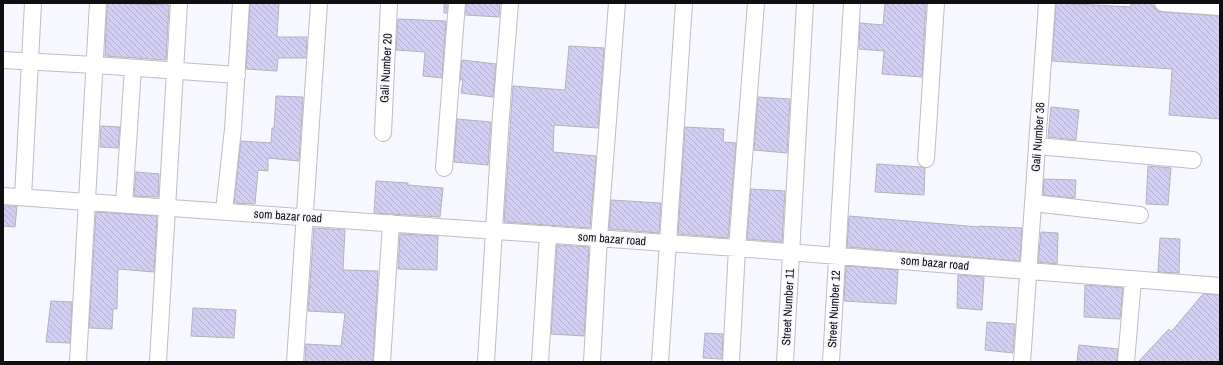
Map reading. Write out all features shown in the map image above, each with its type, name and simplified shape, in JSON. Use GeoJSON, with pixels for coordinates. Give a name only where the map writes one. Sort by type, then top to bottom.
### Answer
{"type":"FeatureCollection","features":[{"type":"Feature","properties":{"kind":"street"},"geometry":{"type":"LineString","coordinates":[[23,197],[33,3]]}},
{"type":"Feature","properties":{"kind":"street"},"geometry":{"type":"LineString","coordinates":[[78,362],[98,3]]}},
{"type":"Feature","properties":{"kind":"street"},"geometry":{"type":"LineString","coordinates":[[158,362],[178,3]]}},
{"type":"Feature","properties":{"kind":"street"},"geometry":{"type":"LineString","coordinates":[[224,211],[233,129],[241,3]]}},
{"type":"Feature","properties":{"kind":"street"},"geometry":{"type":"LineString","coordinates":[[295,362],[319,3]]}},
{"type":"Feature","properties":{"kind":"street","name":"Gali Number 20"},"geometry":{"type":"LineString","coordinates":[[383,133],[389,3]]}},
{"type":"Feature","properties":{"kind":"street"},"geometry":{"type":"LineString","coordinates":[[444,168],[457,3]]}},
{"type":"Feature","properties":{"kind":"street"},"geometry":{"type":"LineString","coordinates":[[486,362],[510,3]]}},
{"type":"Feature","properties":{"kind":"street"},"geometry":{"type":"LineString","coordinates":[[592,362],[599,238],[617,3]]}},
{"type":"Feature","properties":{"kind":"street"},"geometry":{"type":"LineString","coordinates":[[660,362],[684,3]]}},
{"type":"Feature","properties":{"kind":"street"},"geometry":{"type":"LineString","coordinates":[[731,362],[737,248],[756,3]]}},
{"type":"Feature","properties":{"kind":"street","name":"Street Number 11"},"geometry":{"type":"LineString","coordinates":[[785,362],[805,3]]}},
{"type":"Feature","properties":{"kind":"street","name":"Street Number 12"},"geometry":{"type":"LineString","coordinates":[[831,362],[852,3]]}},
{"type":"Feature","properties":{"kind":"street"},"geometry":{"type":"LineString","coordinates":[[926,159],[936,3]]}},
{"type":"Feature","properties":{"kind":"street","name":"Gali Number 36"},"geometry":{"type":"LineString","coordinates":[[1022,362],[1047,3]]}},
{"type":"Feature","properties":{"kind":"street"},"geometry":{"type":"LineString","coordinates":[[1163,3],[1220,7]]}},
{"type":"Feature","properties":{"kind":"street"},"geometry":{"type":"LineString","coordinates":[[3,60],[237,75]]}},
{"type":"Feature","properties":{"kind":"street"},"geometry":{"type":"LineString","coordinates":[[124,204],[133,68]]}},
{"type":"Feature","properties":{"kind":"street"},"geometry":{"type":"LineString","coordinates":[[1037,146],[1193,160]]}},
{"type":"Feature","properties":{"kind":"street","name":"som bazar road"},"geometry":{"type":"LineString","coordinates":[[3,196],[548,234],[1220,286]]}},
{"type":"Feature","properties":{"kind":"street"},"geometry":{"type":"LineString","coordinates":[[1033,203],[1140,215]]}},
{"type":"Feature","properties":{"kind":"street"},"geometry":{"type":"LineString","coordinates":[[382,362],[391,223]]}},
{"type":"Feature","properties":{"kind":"street"},"geometry":{"type":"LineString","coordinates":[[540,362],[548,234]]}},
{"type":"Feature","properties":{"kind":"street"},"geometry":{"type":"LineString","coordinates":[[1126,362],[1133,279]]}},
{"type":"Feature","properties":{"kind":"building"},"geometry":{"type":"Polygon","coordinates":[[[107,3],[169,5],[166,60],[105,56],[107,3]]]}},
{"type":"Feature","properties":{"kind":"building"},"geometry":{"type":"Polygon","coordinates":[[[250,3],[279,3],[277,37],[307,37],[306,58],[278,58],[277,71],[246,69],[250,3]]]}},
{"type":"Feature","properties":{"kind":"building"},"geometry":{"type":"Polygon","coordinates":[[[444,3],[447,3],[447,13],[444,13],[444,3]]]}},
{"type":"Feature","properties":{"kind":"building"},"geometry":{"type":"Polygon","coordinates":[[[466,3],[500,3],[499,17],[466,15],[466,3]]]}},
{"type":"Feature","properties":{"kind":"building"},"geometry":{"type":"Polygon","coordinates":[[[885,3],[926,3],[922,77],[882,74],[884,51],[859,49],[860,23],[883,25],[885,3]]]}},
{"type":"Feature","properties":{"kind":"building"},"geometry":{"type":"Polygon","coordinates":[[[1056,3],[1131,7],[1131,3],[1154,3],[1157,11],[1162,12],[1220,16],[1220,119],[1169,115],[1172,69],[1052,61],[1056,3]]]}},
{"type":"Feature","properties":{"kind":"building"},"geometry":{"type":"Polygon","coordinates":[[[398,19],[446,21],[442,78],[423,76],[425,52],[396,50],[398,19]]]}},
{"type":"Feature","properties":{"kind":"building"},"geometry":{"type":"Polygon","coordinates":[[[569,46],[604,48],[598,128],[554,125],[553,152],[596,156],[590,228],[504,222],[513,86],[565,90],[569,46]]]}},
{"type":"Feature","properties":{"kind":"building"},"geometry":{"type":"Polygon","coordinates":[[[462,60],[496,64],[493,97],[461,93],[463,80],[460,80],[462,60]]]}},
{"type":"Feature","properties":{"kind":"building"},"geometry":{"type":"Polygon","coordinates":[[[276,96],[303,97],[299,161],[268,158],[268,171],[258,170],[255,204],[234,203],[241,141],[271,143],[272,128],[274,128],[276,96]]]}},
{"type":"Feature","properties":{"kind":"building"},"geometry":{"type":"Polygon","coordinates":[[[758,97],[790,99],[787,153],[754,150],[758,97]]]}},
{"type":"Feature","properties":{"kind":"building"},"geometry":{"type":"Polygon","coordinates":[[[1051,107],[1079,110],[1076,140],[1048,137],[1051,107]]]}},
{"type":"Feature","properties":{"kind":"building"},"geometry":{"type":"Polygon","coordinates":[[[457,119],[491,122],[488,165],[454,162],[457,119]]]}},
{"type":"Feature","properties":{"kind":"building"},"geometry":{"type":"Polygon","coordinates":[[[101,126],[120,127],[118,148],[100,147],[101,126]]]}},
{"type":"Feature","properties":{"kind":"building"},"geometry":{"type":"Polygon","coordinates":[[[685,127],[724,129],[723,142],[736,143],[728,238],[678,234],[685,127]]]}},
{"type":"Feature","properties":{"kind":"building"},"geometry":{"type":"Polygon","coordinates":[[[877,164],[925,168],[924,195],[875,192],[877,164]]]}},
{"type":"Feature","properties":{"kind":"building"},"geometry":{"type":"Polygon","coordinates":[[[1148,166],[1171,168],[1168,205],[1146,204],[1148,166]]]}},
{"type":"Feature","properties":{"kind":"building"},"geometry":{"type":"Polygon","coordinates":[[[136,172],[159,174],[158,197],[134,196],[136,172]]]}},
{"type":"Feature","properties":{"kind":"building"},"geometry":{"type":"Polygon","coordinates":[[[1044,179],[1076,180],[1075,198],[1043,195],[1044,179]]]}},
{"type":"Feature","properties":{"kind":"building"},"geometry":{"type":"Polygon","coordinates":[[[376,181],[408,183],[408,185],[443,188],[440,217],[374,213],[376,181]]]}},
{"type":"Feature","properties":{"kind":"building"},"geometry":{"type":"Polygon","coordinates":[[[751,189],[785,191],[782,242],[747,239],[751,189]]]}},
{"type":"Feature","properties":{"kind":"building"},"geometry":{"type":"Polygon","coordinates":[[[611,200],[661,203],[659,233],[609,229],[611,200]]]}},
{"type":"Feature","properties":{"kind":"building"},"geometry":{"type":"Polygon","coordinates":[[[3,206],[17,206],[15,227],[3,226],[3,206]]]}},
{"type":"Feature","properties":{"kind":"building"},"geometry":{"type":"Polygon","coordinates":[[[96,212],[157,216],[154,272],[118,269],[117,309],[113,309],[112,329],[89,328],[96,212]]]}},
{"type":"Feature","properties":{"kind":"building"},"geometry":{"type":"Polygon","coordinates":[[[849,216],[979,227],[1022,228],[1020,261],[847,247],[849,216]]]}},
{"type":"Feature","properties":{"kind":"building"},"geometry":{"type":"Polygon","coordinates":[[[314,228],[345,230],[343,270],[378,271],[373,362],[305,362],[306,344],[341,346],[345,313],[308,311],[314,228]]]}},
{"type":"Feature","properties":{"kind":"building"},"geometry":{"type":"Polygon","coordinates":[[[1041,232],[1058,233],[1057,264],[1038,262],[1041,232]]]}},
{"type":"Feature","properties":{"kind":"building"},"geometry":{"type":"Polygon","coordinates":[[[400,234],[438,236],[437,270],[398,269],[400,234]]]}},
{"type":"Feature","properties":{"kind":"building"},"geometry":{"type":"Polygon","coordinates":[[[1160,238],[1180,239],[1179,273],[1158,272],[1160,238]]]}},
{"type":"Feature","properties":{"kind":"building"},"geometry":{"type":"Polygon","coordinates":[[[557,245],[589,247],[584,336],[551,334],[557,245]]]}},
{"type":"Feature","properties":{"kind":"building"},"geometry":{"type":"Polygon","coordinates":[[[846,266],[898,270],[896,304],[844,301],[846,266]]]}},
{"type":"Feature","properties":{"kind":"building"},"geometry":{"type":"Polygon","coordinates":[[[958,275],[984,277],[982,310],[957,308],[958,275]]]}},
{"type":"Feature","properties":{"kind":"building"},"geometry":{"type":"Polygon","coordinates":[[[1085,285],[1123,288],[1120,319],[1084,317],[1085,285]]]}},
{"type":"Feature","properties":{"kind":"building"},"geometry":{"type":"Polygon","coordinates":[[[1203,294],[1220,295],[1220,358],[1217,362],[1138,362],[1169,329],[1171,332],[1203,294]]]}},
{"type":"Feature","properties":{"kind":"building"},"geometry":{"type":"Polygon","coordinates":[[[51,301],[72,302],[70,343],[46,342],[51,301]]]}},
{"type":"Feature","properties":{"kind":"building"},"geometry":{"type":"Polygon","coordinates":[[[193,308],[236,310],[234,338],[191,336],[193,308]]]}},
{"type":"Feature","properties":{"kind":"building"},"geometry":{"type":"Polygon","coordinates":[[[987,322],[1015,324],[1013,353],[985,350],[987,322]]]}},
{"type":"Feature","properties":{"kind":"building"},"geometry":{"type":"Polygon","coordinates":[[[705,333],[723,334],[722,359],[703,358],[705,333]]]}},
{"type":"Feature","properties":{"kind":"building"},"geometry":{"type":"Polygon","coordinates":[[[1079,345],[1118,349],[1117,362],[1077,362],[1079,345]]]}}]}
